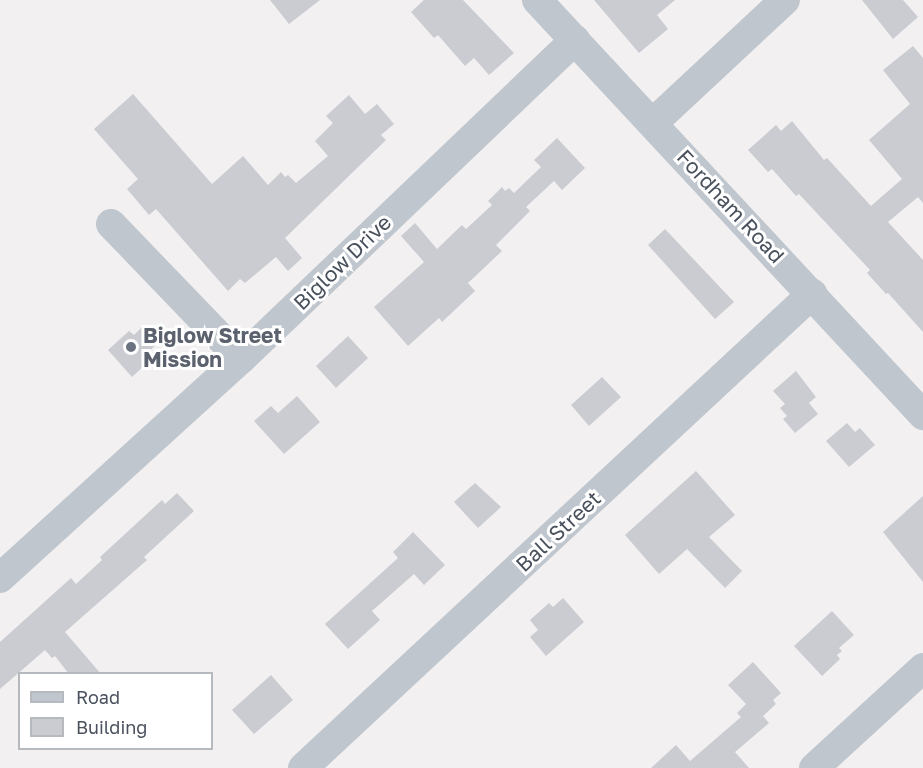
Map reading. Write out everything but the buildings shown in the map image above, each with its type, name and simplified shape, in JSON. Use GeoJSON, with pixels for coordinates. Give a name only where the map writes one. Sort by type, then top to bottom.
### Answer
{"type":"FeatureCollection","features":[{"type":"Feature","properties":{"kind":"street","name":"Fordham Road"},"geometry":{"type":"LineString","coordinates":[[537,0],[654,122],[923,415]]}},
{"type":"Feature","properties":{"kind":"street"},"geometry":{"type":"LineString","coordinates":[[654,122],[785,0]]}},
{"type":"Feature","properties":{"kind":"street","name":"Biglow Drive"},"geometry":{"type":"LineString","coordinates":[[0,578],[241,359],[575,40]]}},
{"type":"Feature","properties":{"kind":"street"},"geometry":{"type":"LineString","coordinates":[[111,224],[241,359]]}},
{"type":"Feature","properties":{"kind":"street","name":"Ball Street"},"geometry":{"type":"LineString","coordinates":[[303,768],[812,294]]}},
{"type":"Feature","properties":{"kind":"street"},"geometry":{"type":"LineString","coordinates":[[814,768],[923,668]]}},
{"type":"Feature","properties":{"kind":"place","name":"Biglow Street Mission"},"geometry":{"type":"Point","coordinates":[131,347]}}]}
